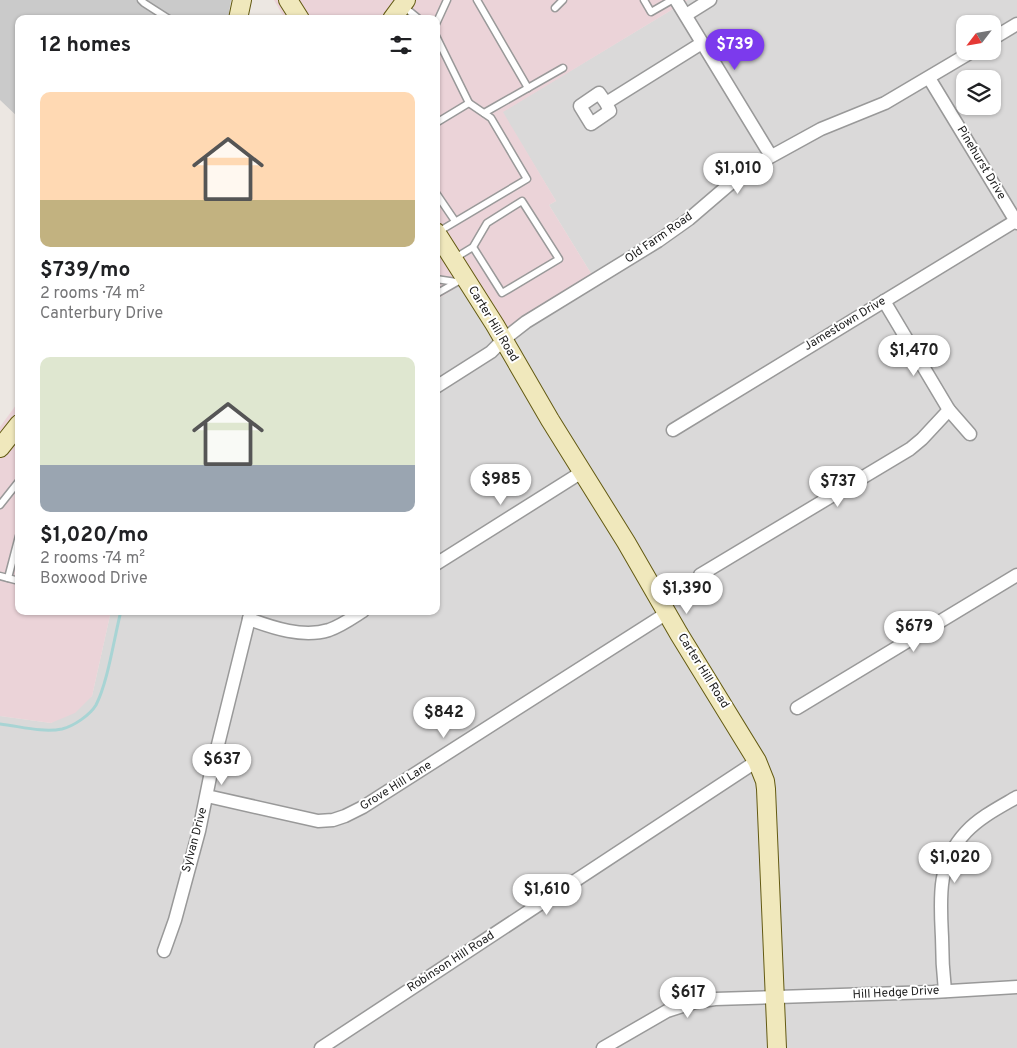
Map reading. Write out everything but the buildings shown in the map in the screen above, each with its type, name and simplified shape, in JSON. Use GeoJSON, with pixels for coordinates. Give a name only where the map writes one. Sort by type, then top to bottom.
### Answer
{"type":"FeatureCollection","features":[{"type":"Feature","properties":{"kind":"main road"},"geometry":{"type":"LineString","coordinates":[[239,15],[242,0]]}},
{"type":"Feature","properties":{"kind":"main road"},"geometry":{"type":"LineString","coordinates":[[288,0],[297,15]]}},
{"type":"Feature","properties":{"kind":"main road","name":"Carter Hill Road"},"geometry":{"type":"LineString","coordinates":[[440,238],[454,259],[460,280],[503,340],[757,761],[766,789],[777,1048]]}},
{"type":"Feature","properties":{"kind":"street"},"geometry":{"type":"LineString","coordinates":[[676,0],[772,156]]}},
{"type":"Feature","properties":{"kind":"street"},"geometry":{"type":"LineString","coordinates":[[686,15],[710,0]]}},
{"type":"Feature","properties":{"kind":"street"},"geometry":{"type":"LineString","coordinates":[[1001,34],[1017,24]]}},
{"type":"Feature","properties":{"kind":"street"},"geometry":{"type":"LineString","coordinates":[[606,103],[702,43]]}},
{"type":"Feature","properties":{"kind":"street","name":"Old Farm Road"},"geometry":{"type":"LineString","coordinates":[[503,340],[526,322],[658,241],[689,219],[731,183],[772,156],[821,129],[885,103],[958,60]]}},
{"type":"Feature","properties":{"kind":"street","name":"Pinehurst Drive"},"geometry":{"type":"LineString","coordinates":[[929,78],[1016,221]]}},
{"type":"Feature","properties":{"kind":"street","name":"Jamestown Drive"},"geometry":{"type":"LineString","coordinates":[[673,430],[1016,221]]}},
{"type":"Feature","properties":{"kind":"street"},"geometry":{"type":"LineString","coordinates":[[884,301],[950,410],[970,434]]}},
{"type":"Feature","properties":{"kind":"street"},"geometry":{"type":"LineString","coordinates":[[440,384],[491,352],[503,340]]}},
{"type":"Feature","properties":{"kind":"street"},"geometry":{"type":"LineString","coordinates":[[700,574],[910,449],[950,410]]}},
{"type":"Feature","properties":{"kind":"street"},"geometry":{"type":"LineString","coordinates":[[440,561],[582,472]]}},
{"type":"Feature","properties":{"kind":"street"},"geometry":{"type":"LineString","coordinates":[[797,708],[1017,575]]}},
{"type":"Feature","properties":{"kind":"street","name":"Grove Hill Lane"},"geometry":{"type":"LineString","coordinates":[[206,796],[309,820],[333,820],[345,816],[363,807],[667,613]]}},
{"type":"Feature","properties":{"kind":"street"},"geometry":{"type":"LineString","coordinates":[[250,615],[292,631],[313,633],[337,627],[356,615]]}},
{"type":"Feature","properties":{"kind":"street","name":"Sylvan Drive"},"geometry":{"type":"LineString","coordinates":[[164,951],[175,920],[250,615]]}},
{"type":"Feature","properties":{"kind":"street","name":"Robinson Hill Road"},"geometry":{"type":"LineString","coordinates":[[321,1048],[757,761]]}},
{"type":"Feature","properties":{"kind":"street"},"geometry":{"type":"LineString","coordinates":[[945,991],[940,895],[944,871],[954,850],[967,831],[976,823],[1017,797]]}},
{"type":"Feature","properties":{"kind":"street","name":"Hill Hedge Drive"},"geometry":{"type":"LineString","coordinates":[[603,1048],[659,1015],[677,1007],[715,999],[1017,987]]}},
{"type":"Feature","properties":{"kind":"lane"},"geometry":{"type":"LineString","coordinates":[[141,0],[163,15]]}},
{"type":"Feature","properties":{"kind":"lane"},"geometry":{"type":"LineString","coordinates":[[440,15],[447,0]]}},
{"type":"Feature","properties":{"kind":"lane"},"geometry":{"type":"LineString","coordinates":[[477,0],[528,88]]}},
{"type":"Feature","properties":{"kind":"lane"},"geometry":{"type":"LineString","coordinates":[[555,8],[563,0]]}},
{"type":"Feature","properties":{"kind":"lane"},"geometry":{"type":"LineString","coordinates":[[644,0],[651,12],[672,0]]}},
{"type":"Feature","properties":{"kind":"lane"},"geometry":{"type":"LineString","coordinates":[[400,8],[412,15]]}},
{"type":"Feature","properties":{"kind":"lane"},"geometry":{"type":"LineString","coordinates":[[440,44],[469,102],[491,118],[527,179],[440,230]]}},
{"type":"Feature","properties":{"kind":"lane"},"geometry":{"type":"LineString","coordinates":[[484,113],[563,68]]}},
{"type":"Feature","properties":{"kind":"lane"},"geometry":{"type":"LineString","coordinates":[[440,120],[469,102]]}},
{"type":"Feature","properties":{"kind":"lane"},"geometry":{"type":"LineString","coordinates":[[440,199],[455,221]]}},
{"type":"Feature","properties":{"kind":"lane"},"geometry":{"type":"LineString","coordinates":[[454,259],[473,247],[487,223],[522,201],[559,259],[502,294],[473,247]]}},
{"type":"Feature","properties":{"kind":"lane"},"geometry":{"type":"LineString","coordinates":[[440,278],[460,280]]}},
{"type":"Feature","properties":{"kind":"lane"},"geometry":{"type":"LineString","coordinates":[[440,292],[460,280]]}},
{"type":"Feature","properties":{"kind":"lane"},"geometry":{"type":"LineString","coordinates":[[0,505],[15,486]]}},
{"type":"Feature","properties":{"kind":"lane"},"geometry":{"type":"LineString","coordinates":[[8,578],[15,551]]}},
{"type":"Feature","properties":{"kind":"lane"},"geometry":{"type":"LineString","coordinates":[[0,576],[15,580]]}},
{"type":"Feature","properties":{"kind":"shaded area"},"geometry":{"type":"Polygon","coordinates":[[[0,0],[231,0],[229,15],[15,15],[15,114],[0,100],[0,0]]]}},
{"type":"Feature","properties":{"kind":"shaded area"},"geometry":{"type":"Polygon","coordinates":[[[274,0],[688,0],[503,112],[556,201],[549,205],[592,275],[507,327],[474,277],[440,298],[440,15],[283,15],[274,0]]]}},
{"type":"Feature","properties":{"kind":"shaded area"},"geometry":{"type":"Polygon","coordinates":[[[688,0],[1017,0],[1017,1048],[0,1048],[0,716],[51,723],[92,696],[110,615],[440,615],[440,297],[474,276],[592,275],[549,205],[556,201],[502,112],[688,0]]]}},
{"type":"Feature","properties":{"kind":"shaded area"},"geometry":{"type":"Polygon","coordinates":[[[15,406],[15,615],[110,615],[92,696],[75,713],[51,723],[0,716],[0,427],[15,406]]]}},
{"type":"Feature","properties":{"kind":"waterway"},"geometry":{"type":"LineString","coordinates":[[0,724],[39,730],[54,730],[72,725],[90,713],[96,705],[104,684],[120,615]]}}]}
